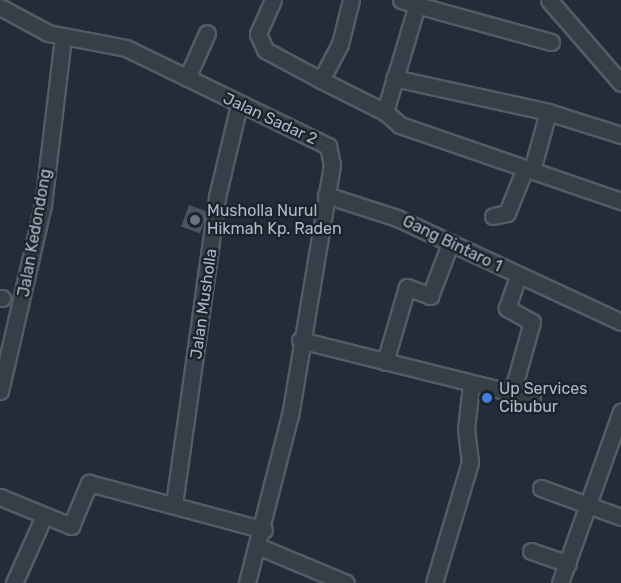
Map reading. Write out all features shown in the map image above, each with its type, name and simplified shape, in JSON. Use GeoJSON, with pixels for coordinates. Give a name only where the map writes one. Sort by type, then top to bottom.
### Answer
{"type":"FeatureCollection","features":[{"type":"Feature","properties":{"kind":"street"},"geometry":{"type":"LineString","coordinates":[[273,0],[258,34],[265,50],[385,112],[400,125],[621,201]]}},
{"type":"Feature","properties":{"kind":"street"},"geometry":{"type":"LineString","coordinates":[[321,80],[340,44],[351,0]]}},
{"type":"Feature","properties":{"kind":"street"},"geometry":{"type":"LineString","coordinates":[[402,0],[551,42]]}},
{"type":"Feature","properties":{"kind":"street"},"geometry":{"type":"LineString","coordinates":[[385,112],[418,3]]}},
{"type":"Feature","properties":{"kind":"street"},"geometry":{"type":"LineString","coordinates":[[557,3],[621,84]]}},
{"type":"Feature","properties":{"kind":"street","name":"Jalan Sadar 2"},"geometry":{"type":"LineString","coordinates":[[0,7],[63,37],[126,48],[239,105],[328,146],[332,165],[300,340],[264,530],[248,583]]}},
{"type":"Feature","properties":{"kind":"street"},"geometry":{"type":"LineString","coordinates":[[187,78],[207,33]]}},
{"type":"Feature","properties":{"kind":"street","name":"Jalan Kedondong"},"geometry":{"type":"LineString","coordinates":[[0,391],[43,205],[63,37]]}},
{"type":"Feature","properties":{"kind":"street"},"geometry":{"type":"LineString","coordinates":[[394,78],[548,112],[621,135]]}},
{"type":"Feature","properties":{"kind":"street","name":"Jalan Musholla"},"geometry":{"type":"LineString","coordinates":[[174,504],[216,197],[239,105]]}},
{"type":"Feature","properties":{"kind":"street"},"geometry":{"type":"LineString","coordinates":[[493,216],[507,213],[528,169],[548,112]]}},
{"type":"Feature","properties":{"kind":"street","name":"Gang Bintaro 1"},"geometry":{"type":"LineString","coordinates":[[326,195],[397,218],[575,303],[621,322]]}},
{"type":"Feature","properties":{"kind":"street"},"geometry":{"type":"LineString","coordinates":[[386,362],[408,287],[430,296],[450,244]]}},
{"type":"Feature","properties":{"kind":"street"},"geometry":{"type":"LineString","coordinates":[[512,393],[532,322],[507,308],[518,276]]}},
{"type":"Feature","properties":{"kind":"street"},"geometry":{"type":"LineString","coordinates":[[300,340],[471,385],[532,398]]}},
{"type":"Feature","properties":{"kind":"street"},"geometry":{"type":"LineString","coordinates":[[434,583],[452,516],[458,517],[470,462],[466,429],[471,385]]}},
{"type":"Feature","properties":{"kind":"street"},"geometry":{"type":"LineString","coordinates":[[560,583],[621,412]]}},
{"type":"Feature","properties":{"kind":"street"},"geometry":{"type":"LineString","coordinates":[[0,497],[71,526],[89,483],[264,530]]}},
{"type":"Feature","properties":{"kind":"street"},"geometry":{"type":"LineString","coordinates":[[542,488],[621,517]]}},
{"type":"Feature","properties":{"kind":"street"},"geometry":{"type":"LineString","coordinates":[[14,583],[44,516]]}},
{"type":"Feature","properties":{"kind":"street"},"geometry":{"type":"LineString","coordinates":[[260,547],[346,583]]}},
{"type":"Feature","properties":{"kind":"street"},"geometry":{"type":"LineString","coordinates":[[531,551],[568,564]]}},
{"type":"Feature","properties":{"kind":"building","name":"Musholla Nurul Hikmah Kp. Raden"},"geometry":{"type":"Polygon","coordinates":[[[189,205],[208,212],[200,233],[181,227],[189,205]]]}},
{"type":"Feature","properties":{"kind":"place","name":"Musholla Nurul Hikmah Kp. Raden"},"geometry":{"type":"Point","coordinates":[195,220]}},
{"type":"Feature","properties":{"kind":"place","name":"Up Services Cibubur"},"geometry":{"type":"Point","coordinates":[487,398]}}]}
